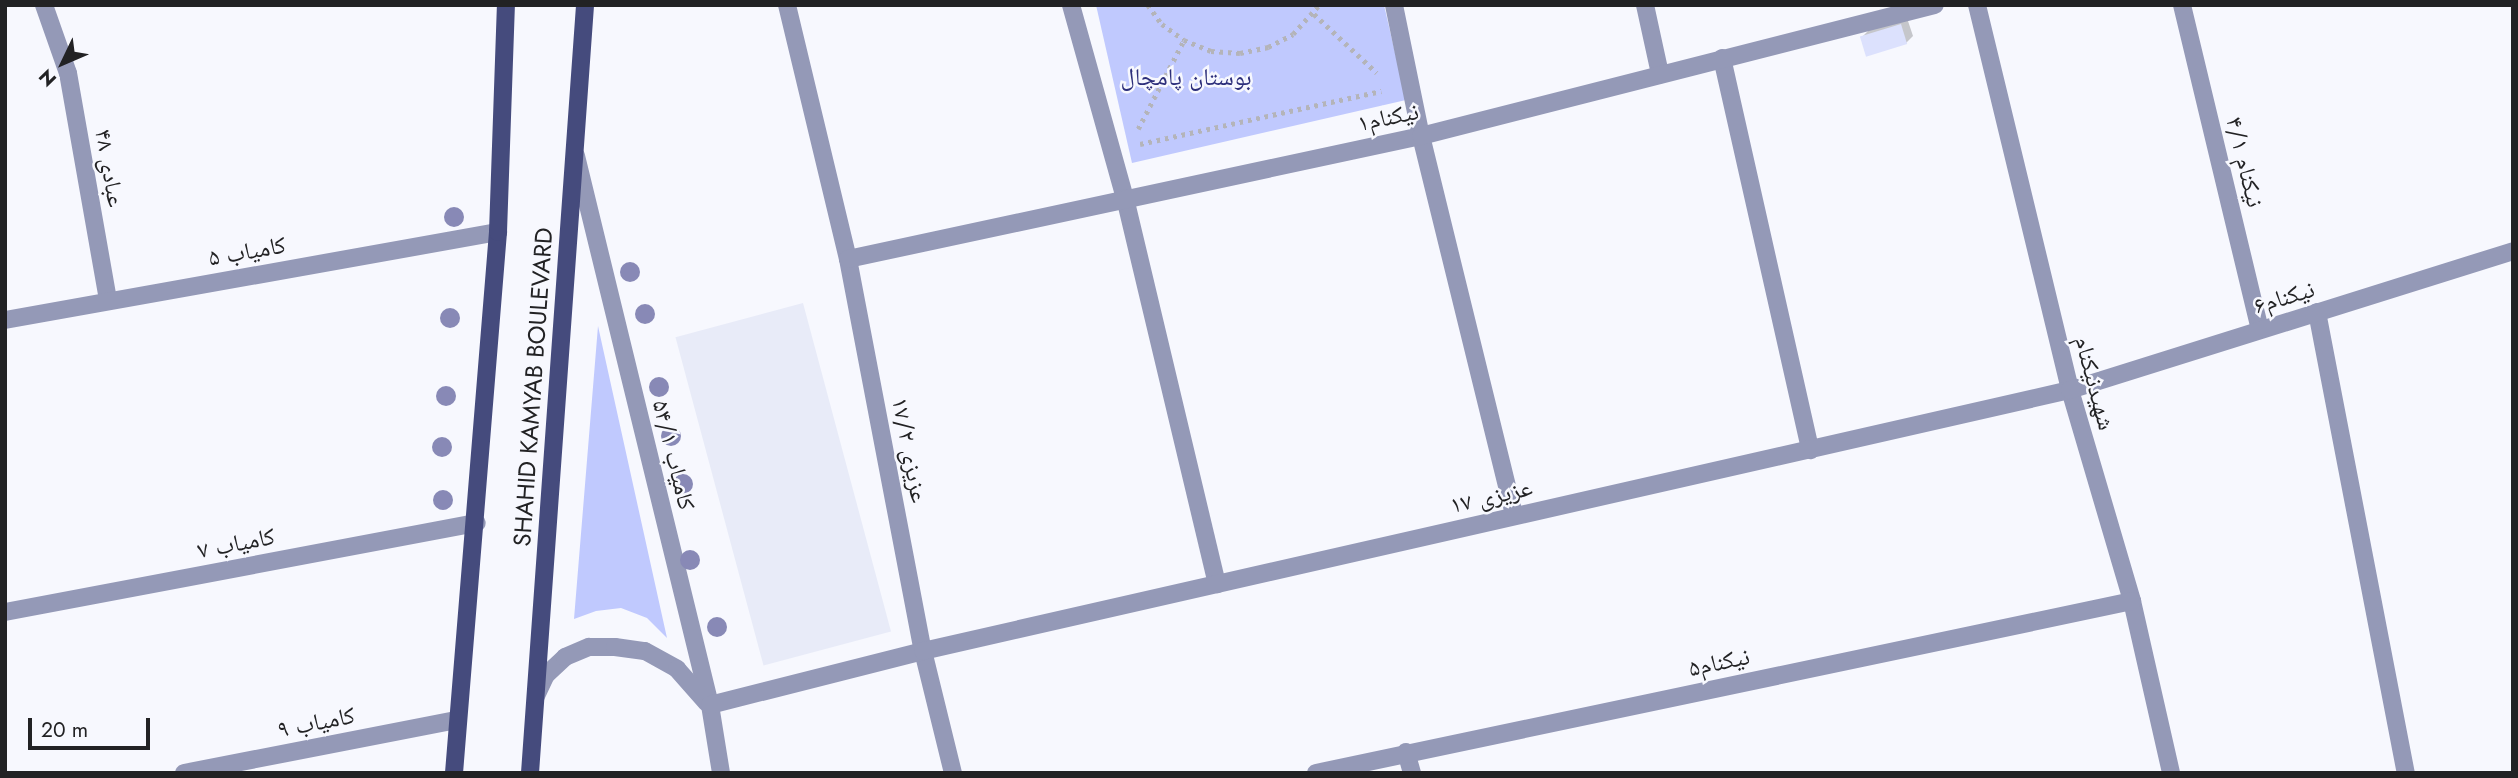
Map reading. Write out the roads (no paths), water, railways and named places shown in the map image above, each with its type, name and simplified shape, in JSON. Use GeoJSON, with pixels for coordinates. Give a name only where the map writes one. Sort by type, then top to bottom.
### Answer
{"type":"FeatureCollection","features":[{"type":"Feature","properties":{"kind":"main road","name":"SHAHID KAMYAB BOULEVARD"},"geometry":{"type":"LineString","coordinates":[[454,773],[477,523],[498,232],[506,5]]}},
{"type":"Feature","properties":{"kind":"main road","name":"SHAHID KAMYAB BOULEVARD"},"geometry":{"type":"LineString","coordinates":[[530,773],[585,5]]}},
{"type":"Feature","properties":{"kind":"street","name":"عبادی ۴۸"},"geometry":{"type":"LineString","coordinates":[[44,5],[68,73],[108,300]]}},
{"type":"Feature","properties":{"kind":"street","name":"عزیزی ۱۷/۲"},"geometry":{"type":"LineString","coordinates":[[787,5],[848,259],[923,651]]}},
{"type":"Feature","properties":{"kind":"street"},"geometry":{"type":"LineString","coordinates":[[1071,5],[1125,198],[1217,584]]}},
{"type":"Feature","properties":{"kind":"street"},"geometry":{"type":"LineString","coordinates":[[1394,5],[1421,136],[1514,516]]}},
{"type":"Feature","properties":{"kind":"street"},"geometry":{"type":"LineString","coordinates":[[1645,5],[1660,74]]}},
{"type":"Feature","properties":{"kind":"street","name":"نیکنام۱"},"geometry":{"type":"LineString","coordinates":[[848,259],[1421,136],[1934,5]]}},
{"type":"Feature","properties":{"kind":"street","name":"شهیدنیکنام"},"geometry":{"type":"LineString","coordinates":[[1977,5],[2070,390],[2132,601],[2171,773]]}},
{"type":"Feature","properties":{"kind":"street","name":"نیکنام ۴/۱"},"geometry":{"type":"LineString","coordinates":[[2182,5],[2260,330]]}},
{"type":"Feature","properties":{"kind":"street"},"geometry":{"type":"LineString","coordinates":[[1722,58],[1810,450]]}},
{"type":"Feature","properties":{"kind":"street","name":"کامیاب ۵۴/۱"},"geometry":{"type":"LineString","coordinates":[[575,150],[710,705],[722,773]]}},
{"type":"Feature","properties":{"kind":"street","name":"کامیاب ۵"},"geometry":{"type":"LineString","coordinates":[[5,320],[498,232]]}},
{"type":"Feature","properties":{"kind":"street","name":"نیکنام۶"},"geometry":{"type":"LineString","coordinates":[[2070,390],[2512,253]]}},
{"type":"Feature","properties":{"kind":"street"},"geometry":{"type":"LineString","coordinates":[[2318,312],[2406,773]]}},
{"type":"Feature","properties":{"kind":"street","name":"عزیزی ۱۷"},"geometry":{"type":"LineString","coordinates":[[710,705],[923,651],[2070,390]]}},
{"type":"Feature","properties":{"kind":"street","name":"کامیاب ۷"},"geometry":{"type":"LineString","coordinates":[[5,612],[477,523]]}},
{"type":"Feature","properties":{"kind":"street","name":"نیکنام۵"},"geometry":{"type":"LineString","coordinates":[[1316,773],[2132,601]]}},
{"type":"Feature","properties":{"kind":"street"},"geometry":{"type":"LineString","coordinates":[[534,700],[546,675],[565,657],[589,647],[615,647],[645,651],[677,669],[710,705]]}},
{"type":"Feature","properties":{"kind":"street"},"geometry":{"type":"LineString","coordinates":[[923,651],[953,773]]}},
{"type":"Feature","properties":{"kind":"street","name":"کامیاب ۹"},"geometry":{"type":"LineString","coordinates":[[184,773],[457,720]]}},
{"type":"Feature","properties":{"kind":"street"},"geometry":{"type":"LineString","coordinates":[[1406,752],[1412,773]]}},
{"type":"Feature","properties":{"kind":"park label","name":"بوستان پامچال"},"geometry":{"type":"Point","coordinates":[1186,77]}}]}
